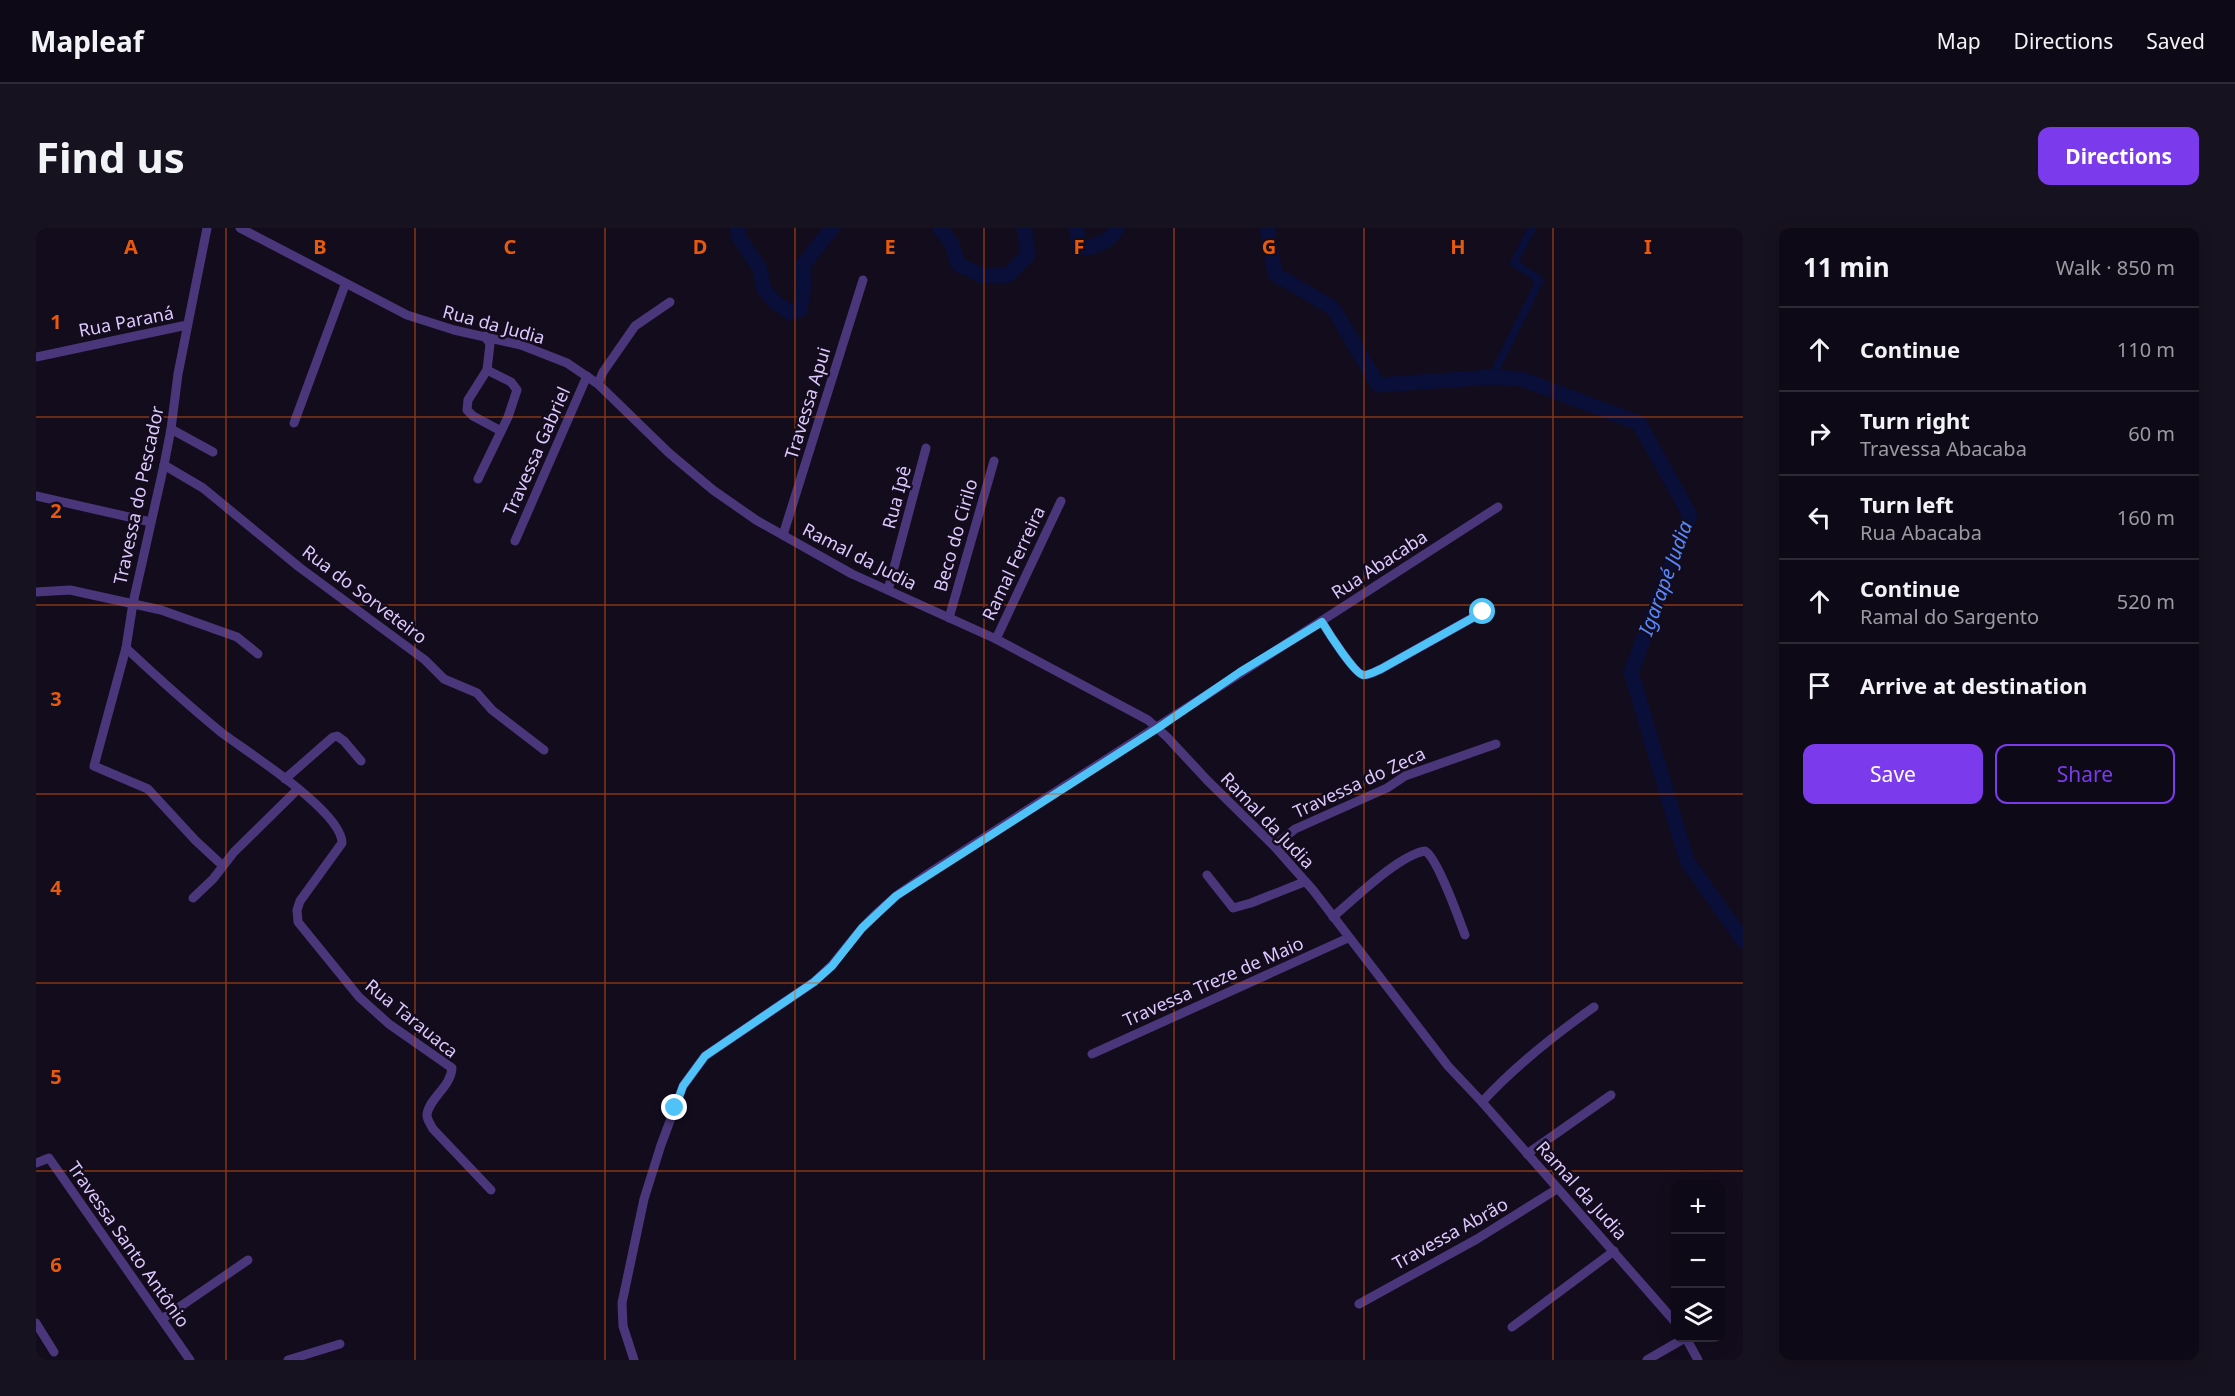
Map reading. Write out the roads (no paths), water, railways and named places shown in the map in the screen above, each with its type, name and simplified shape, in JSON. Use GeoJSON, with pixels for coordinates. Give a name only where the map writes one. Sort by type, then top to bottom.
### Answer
{"type":"FeatureCollection","features":[{"type":"Feature","properties":{"kind":"street","name":"Travessa do Pescador"},"geometry":{"type":"LineString","coordinates":[[207,228],[178,374],[171,429],[133,603],[126,648],[94,766],[148,789],[195,840],[223,866]]}},
{"type":"Feature","properties":{"kind":"street","name":"Rua da Judia"},"geometry":{"type":"LineString","coordinates":[[240,228],[345,285],[427,323],[520,345],[567,363],[598,384],[669,453],[713,490]]}},
{"type":"Feature","properties":{"kind":"street","name":"Travessa Apui"},"geometry":{"type":"LineString","coordinates":[[783,535],[863,280]]}},
{"type":"Feature","properties":{"kind":"street"},"geometry":{"type":"LineString","coordinates":[[294,423],[345,285]]}},
{"type":"Feature","properties":{"kind":"street"},"geometry":{"type":"LineString","coordinates":[[598,384],[603,372],[635,326],[670,302]]}},
{"type":"Feature","properties":{"kind":"street","name":"Rua Paraná"},"geometry":{"type":"LineString","coordinates":[[36,357],[187,326]]}},
{"type":"Feature","properties":{"kind":"street"},"geometry":{"type":"LineString","coordinates":[[485,336],[490,344],[487,370],[468,400],[467,410],[473,416],[501,431]]}},
{"type":"Feature","properties":{"kind":"street"},"geometry":{"type":"LineString","coordinates":[[478,479],[501,431],[517,390],[511,382],[487,370]]}},
{"type":"Feature","properties":{"kind":"street","name":"Travessa Gabriel"},"geometry":{"type":"LineString","coordinates":[[515,541],[587,376]]}},
{"type":"Feature","properties":{"kind":"street"},"geometry":{"type":"LineString","coordinates":[[171,429],[213,452]]}},
{"type":"Feature","properties":{"kind":"street","name":"Rua Ipê"},"geometry":{"type":"LineString","coordinates":[[888,590],[926,448]]}},
{"type":"Feature","properties":{"kind":"street","name":"Beco do Cirilo"},"geometry":{"type":"LineString","coordinates":[[949,618],[994,461]]}},
{"type":"Feature","properties":{"kind":"street","name":"Rua do Sorveteiro"},"geometry":{"type":"LineString","coordinates":[[164,465],[203,488],[299,567],[425,660],[444,679],[477,693],[492,710],[544,750]]}},
{"type":"Feature","properties":{"kind":"street","name":"Ramal da Judia"},"geometry":{"type":"LineString","coordinates":[[713,490],[783,535],[852,574],[996,639],[1122,705],[1158,728],[1274,846],[1313,890],[1448,1066],[1671,1317]]}},
{"type":"Feature","properties":{"kind":"street"},"geometry":{"type":"LineString","coordinates":[[36,496],[151,522]]}},
{"type":"Feature","properties":{"kind":"street","name":"Ramal Ferreira"},"geometry":{"type":"LineString","coordinates":[[996,639],[1061,501]]}},
{"type":"Feature","properties":{"kind":"street","name":"Rua Abacaba"},"geometry":{"type":"LineString","coordinates":[[634,1360],[623,1326],[624,1292],[644,1199],[657,1156],[683,1086],[696,1066],[716,1048],[814,982],[832,966],[862,928],[896,896],[1498,507]]}},
{"type":"Feature","properties":{"kind":"street"},"geometry":{"type":"LineString","coordinates":[[36,592],[70,590],[160,610],[237,637],[258,654]]}},
{"type":"Feature","properties":{"kind":"street"},"geometry":{"type":"LineString","coordinates":[[1322,622],[1346,658],[1361,675],[1365,676],[1483,612]]}},
{"type":"Feature","properties":{"kind":"street","name":"Rua Tarauaca"},"geometry":{"type":"LineString","coordinates":[[126,648],[224,734],[298,789],[332,820],[342,837],[342,843],[300,902],[297,910],[298,922],[334,969],[370,1009],[452,1068],[452,1074],[446,1086],[430,1107],[428,1120],[433,1129],[491,1190]]}},
{"type":"Feature","properties":{"kind":"street"},"geometry":{"type":"LineString","coordinates":[[285,780],[333,737],[337,736],[344,741],[361,760]]}},
{"type":"Feature","properties":{"kind":"street","name":"Travessa do Zeca"},"geometry":{"type":"LineString","coordinates":[[1274,846],[1296,829],[1387,788],[1405,776],[1496,744]]}},
{"type":"Feature","properties":{"kind":"street"},"geometry":{"type":"LineString","coordinates":[[193,898],[234,852],[298,789]]}},
{"type":"Feature","properties":{"kind":"street"},"geometry":{"type":"LineString","coordinates":[[1333,917],[1394,866],[1419,852],[1428,852],[1465,935]]}},
{"type":"Feature","properties":{"kind":"street"},"geometry":{"type":"LineString","coordinates":[[1207,876],[1233,908],[1304,882]]}},
{"type":"Feature","properties":{"kind":"street","name":"Travessa Treze de Maio"},"geometry":{"type":"LineString","coordinates":[[1092,1054],[1348,938]]}},
{"type":"Feature","properties":{"kind":"street"},"geometry":{"type":"LineString","coordinates":[[1482,1102],[1526,1058],[1594,1007]]}},
{"type":"Feature","properties":{"kind":"street"},"geometry":{"type":"LineString","coordinates":[[1527,1154],[1611,1095]]}},
{"type":"Feature","properties":{"kind":"street","name":"Travessa Santo Antônio"},"geometry":{"type":"LineString","coordinates":[[36,1163],[49,1158],[190,1360]]}},
{"type":"Feature","properties":{"kind":"street","name":"Travessa Abrão"},"geometry":{"type":"LineString","coordinates":[[1359,1304],[1478,1239],[1557,1190]]}},
{"type":"Feature","properties":{"kind":"street"},"geometry":{"type":"LineString","coordinates":[[1512,1327],[1614,1251]]}},
{"type":"Feature","properties":{"kind":"street"},"geometry":{"type":"LineString","coordinates":[[162,1319],[248,1260]]}},
{"type":"Feature","properties":{"kind":"street"},"geometry":{"type":"LineString","coordinates":[[36,1323],[54,1352]]}},
{"type":"Feature","properties":{"kind":"street"},"geometry":{"type":"LineString","coordinates":[[1647,1360],[1679,1342]]}},
{"type":"Feature","properties":{"kind":"street"},"geometry":{"type":"LineString","coordinates":[[1688,1342],[1698,1360]]}},
{"type":"Feature","properties":{"kind":"street"},"geometry":{"type":"LineString","coordinates":[[288,1360],[340,1344]]}},
{"type":"Feature","properties":{"kind":"waterway","name":"Igarapé Judia"},"geometry":{"type":"LineString","coordinates":[[737,228],[739,237],[760,269],[764,289],[775,302],[791,313],[800,310],[804,287],[803,265],[832,228]]}},
{"type":"Feature","properties":{"kind":"waterway","name":"Igarapé Judia"},"geometry":{"type":"LineString","coordinates":[[940,228],[952,244],[958,264],[983,276],[1008,275],[1028,255],[1024,228]]}},
{"type":"Feature","properties":{"kind":"waterway","name":"Igarapé Judia"},"geometry":{"type":"LineString","coordinates":[[1076,228],[1080,248],[1102,243],[1111,237],[1117,228]]}},
{"type":"Feature","properties":{"kind":"waterway","name":"Igarapé Judia"},"geometry":{"type":"LineString","coordinates":[[1267,228],[1275,274],[1333,308],[1378,385],[1492,377],[1522,379],[1639,423],[1690,515],[1631,672],[1687,861],[1743,940]]}},
{"type":"Feature","properties":{"kind":"waterway"},"geometry":{"type":"LineString","coordinates":[[1492,377],[1540,280],[1514,263],[1532,228]]}}]}
